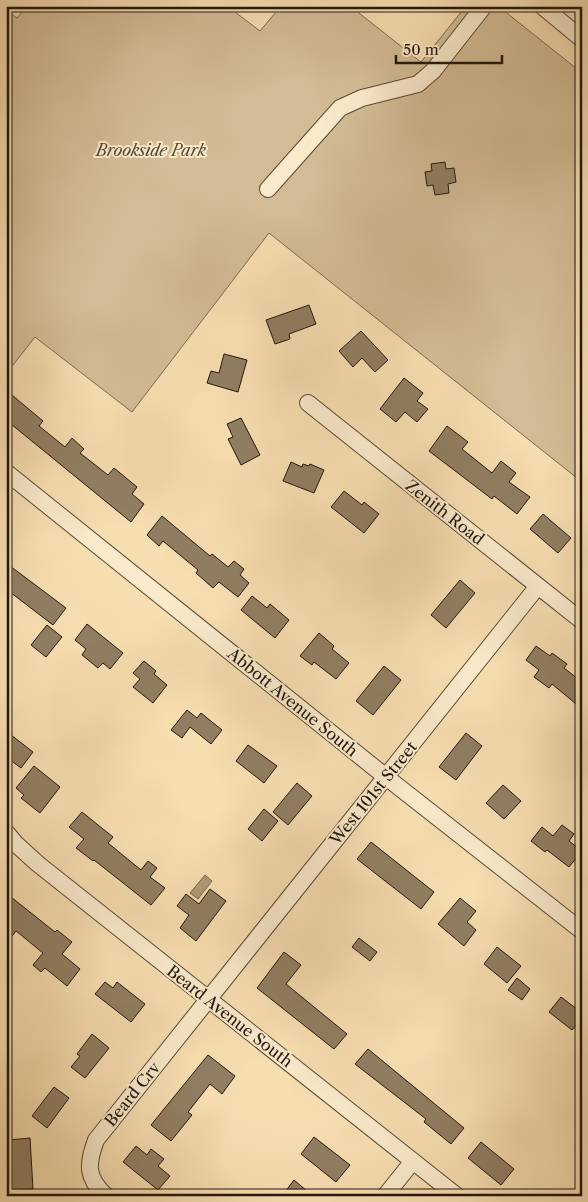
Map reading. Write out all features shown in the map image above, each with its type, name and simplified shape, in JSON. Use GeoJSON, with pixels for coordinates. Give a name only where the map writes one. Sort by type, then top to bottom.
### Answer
{"type":"FeatureCollection","features":[{"type":"Feature","properties":{"kind":"street"},"geometry":{"type":"LineString","coordinates":[[268,189],[340,108],[362,98],[418,84],[433,71],[484,6]]}},
{"type":"Feature","properties":{"kind":"street"},"geometry":{"type":"LineString","coordinates":[[542,6],[582,39]]}},
{"type":"Feature","properties":{"kind":"street","name":"Zenith Road"},"geometry":{"type":"LineString","coordinates":[[308,403],[582,621]]}},
{"type":"Feature","properties":{"kind":"street","name":"Abbott Avenue South"},"geometry":{"type":"LineString","coordinates":[[6,472],[386,777],[582,931]]}},
{"type":"Feature","properties":{"kind":"street","name":"West 101st Street"},"geometry":{"type":"LineString","coordinates":[[209,999],[538,586]]}},
{"type":"Feature","properties":{"kind":"street","name":"Beard Avenue South"},"geometry":{"type":"LineString","coordinates":[[6,832],[38,864],[457,1196]]}},
{"type":"Feature","properties":{"kind":"street","name":"Beard Crv"},"geometry":{"type":"LineString","coordinates":[[106,1196],[94,1183],[89,1169],[90,1154],[96,1140],[209,999]]}},
{"type":"Feature","properties":{"kind":"street"},"geometry":{"type":"LineString","coordinates":[[386,1196],[413,1161]]}},
{"type":"Feature","properties":{"kind":"green space","name":"Brookside Park"},"geometry":{"type":"Polygon","coordinates":[[[27,6],[227,6],[260,31],[281,6],[350,6],[421,62],[466,6],[498,6],[582,73],[582,482],[269,233],[132,412],[35,337],[6,374],[6,10],[17,18],[27,6]]]}},
{"type":"Feature","properties":{"kind":"shaded area"},"geometry":{"type":"Polygon","coordinates":[[[205,875],[212,881],[198,899],[190,893],[205,875]]]}},
{"type":"Feature","properties":{"kind":"building"},"geometry":{"type":"Polygon","coordinates":[[[445,162],[446,169],[454,168],[456,182],[448,184],[449,193],[435,195],[433,185],[427,186],[425,172],[432,171],[431,164],[445,162]]]}},
{"type":"Feature","properties":{"kind":"building"},"geometry":{"type":"Polygon","coordinates":[[[309,305],[316,324],[289,334],[290,339],[275,344],[266,320],[309,305]]]}},
{"type":"Feature","properties":{"kind":"building"},"geometry":{"type":"Polygon","coordinates":[[[361,331],[388,360],[375,372],[362,358],[353,367],[339,351],[361,331]]]}},
{"type":"Feature","properties":{"kind":"building"},"geometry":{"type":"Polygon","coordinates":[[[224,354],[247,360],[238,392],[207,383],[211,371],[219,373],[224,354]]]}},
{"type":"Feature","properties":{"kind":"building"},"geometry":{"type":"Polygon","coordinates":[[[404,378],[423,393],[417,401],[428,409],[417,422],[405,412],[396,422],[380,409],[404,378]]]}},
{"type":"Feature","properties":{"kind":"building"},"geometry":{"type":"Polygon","coordinates":[[[6,390],[43,421],[39,426],[65,447],[72,438],[84,449],[80,453],[108,475],[114,468],[137,487],[132,494],[144,504],[131,522],[6,420],[6,390]]]}},
{"type":"Feature","properties":{"kind":"building"},"geometry":{"type":"Polygon","coordinates":[[[241,418],[260,455],[241,465],[228,439],[233,437],[227,424],[241,418]]]}},
{"type":"Feature","properties":{"kind":"building"},"geometry":{"type":"Polygon","coordinates":[[[447,426],[468,442],[462,449],[492,473],[501,461],[516,473],[509,482],[530,497],[517,514],[494,496],[492,499],[429,451],[447,426]]]}},
{"type":"Feature","properties":{"kind":"building"},"geometry":{"type":"Polygon","coordinates":[[[291,462],[302,467],[303,464],[309,466],[310,464],[324,470],[314,493],[283,481],[291,462]]]}},
{"type":"Feature","properties":{"kind":"building"},"geometry":{"type":"Polygon","coordinates":[[[344,491],[362,505],[364,502],[379,514],[364,533],[331,507],[344,491]]]}},
{"type":"Feature","properties":{"kind":"building"},"geometry":{"type":"Polygon","coordinates":[[[543,514],[571,538],[558,553],[530,529],[543,514]]]}},
{"type":"Feature","properties":{"kind":"building"},"geometry":{"type":"Polygon","coordinates":[[[162,516],[210,556],[212,554],[228,567],[234,561],[244,569],[240,575],[249,583],[238,597],[219,582],[213,588],[196,573],[198,570],[163,541],[159,546],[147,535],[162,516]]]}},
{"type":"Feature","properties":{"kind":"building"},"geometry":{"type":"Polygon","coordinates":[[[6,563],[66,608],[53,625],[6,589],[6,563]]]}},
{"type":"Feature","properties":{"kind":"building"},"geometry":{"type":"Polygon","coordinates":[[[460,580],[475,593],[446,628],[431,615],[460,580]]]}},
{"type":"Feature","properties":{"kind":"building"},"geometry":{"type":"Polygon","coordinates":[[[252,596],[267,608],[270,604],[289,620],[275,638],[241,610],[252,596]]]}},
{"type":"Feature","properties":{"kind":"building"},"geometry":{"type":"Polygon","coordinates":[[[87,624],[123,653],[110,669],[103,663],[98,668],[82,655],[86,649],[75,640],[87,624]]]}},
{"type":"Feature","properties":{"kind":"building"},"geometry":{"type":"Polygon","coordinates":[[[47,625],[62,637],[46,657],[31,645],[47,625]]]}},
{"type":"Feature","properties":{"kind":"building"},"geometry":{"type":"Polygon","coordinates":[[[319,633],[334,646],[332,649],[349,663],[336,679],[314,662],[312,665],[300,656],[319,633]]]}},
{"type":"Feature","properties":{"kind":"building"},"geometry":{"type":"Polygon","coordinates":[[[536,646],[550,656],[552,653],[567,664],[564,668],[582,682],[582,709],[552,684],[549,688],[534,677],[539,670],[526,660],[536,646]]]}},
{"type":"Feature","properties":{"kind":"building"},"geometry":{"type":"Polygon","coordinates":[[[144,661],[156,671],[154,674],[167,685],[153,703],[133,687],[140,679],[133,673],[144,661]]]}},
{"type":"Feature","properties":{"kind":"building"},"geometry":{"type":"Polygon","coordinates":[[[384,666],[401,680],[373,715],[356,701],[384,666]]]}},
{"type":"Feature","properties":{"kind":"building"},"geometry":{"type":"Polygon","coordinates":[[[187,710],[197,718],[201,713],[222,730],[211,744],[190,727],[182,738],[171,730],[187,710]]]}},
{"type":"Feature","properties":{"kind":"building"},"geometry":{"type":"Polygon","coordinates":[[[6,731],[33,752],[21,768],[6,757],[6,731]]]}},
{"type":"Feature","properties":{"kind":"building"},"geometry":{"type":"Polygon","coordinates":[[[466,733],[482,746],[456,780],[439,767],[466,733]]]}},
{"type":"Feature","properties":{"kind":"building"},"geometry":{"type":"Polygon","coordinates":[[[248,745],[277,766],[264,783],[236,761],[248,745]]]}},
{"type":"Feature","properties":{"kind":"building"},"geometry":{"type":"Polygon","coordinates":[[[34,766],[60,787],[40,813],[21,798],[24,795],[16,788],[34,766]]]}},
{"type":"Feature","properties":{"kind":"building"},"geometry":{"type":"Polygon","coordinates":[[[297,783],[312,796],[288,825],[273,812],[297,783]]]}},
{"type":"Feature","properties":{"kind":"building"},"geometry":{"type":"Polygon","coordinates":[[[503,785],[521,801],[504,819],[486,803],[503,785]]]}},
{"type":"Feature","properties":{"kind":"building"},"geometry":{"type":"Polygon","coordinates":[[[264,809],[278,821],[262,841],[248,829],[264,809]]]}},
{"type":"Feature","properties":{"kind":"building"},"geometry":{"type":"Polygon","coordinates":[[[82,812],[113,837],[108,843],[141,870],[148,861],[157,868],[150,877],[165,888],[151,905],[76,848],[84,839],[69,827],[82,812]]]}},
{"type":"Feature","properties":{"kind":"building"},"geometry":{"type":"Polygon","coordinates":[[[562,825],[574,834],[569,841],[582,851],[569,867],[547,850],[545,852],[531,841],[542,827],[553,836],[562,825]]]}},
{"type":"Feature","properties":{"kind":"building"},"geometry":{"type":"Polygon","coordinates":[[[371,842],[434,892],[421,909],[357,859],[371,842]]]}},
{"type":"Feature","properties":{"kind":"building"},"geometry":{"type":"Polygon","coordinates":[[[210,889],[226,901],[196,941],[180,928],[189,915],[177,906],[186,894],[199,904],[210,889]]]}},
{"type":"Feature","properties":{"kind":"building"},"geometry":{"type":"Polygon","coordinates":[[[6,893],[55,932],[57,930],[72,942],[62,954],[80,969],[67,986],[45,968],[41,972],[33,965],[43,953],[16,931],[6,944],[6,893]]]}},
{"type":"Feature","properties":{"kind":"building"},"geometry":{"type":"Polygon","coordinates":[[[460,898],[476,911],[467,922],[476,930],[464,946],[438,924],[460,898]]]}},
{"type":"Feature","properties":{"kind":"building"},"geometry":{"type":"Polygon","coordinates":[[[359,938],[377,952],[370,961],[352,947],[359,938]]]}},
{"type":"Feature","properties":{"kind":"building"},"geometry":{"type":"Polygon","coordinates":[[[497,947],[521,966],[507,983],[484,964],[497,947]]]}},
{"type":"Feature","properties":{"kind":"building"},"geometry":{"type":"Polygon","coordinates":[[[284,952],[301,965],[286,984],[347,1034],[334,1049],[257,988],[284,952]]]}},
{"type":"Feature","properties":{"kind":"building"},"geometry":{"type":"Polygon","coordinates":[[[517,978],[530,989],[522,1000],[508,990],[517,978]]]}},
{"type":"Feature","properties":{"kind":"building"},"geometry":{"type":"Polygon","coordinates":[[[105,982],[113,988],[117,982],[145,1004],[131,1022],[95,994],[105,982]]]}},
{"type":"Feature","properties":{"kind":"building"},"geometry":{"type":"Polygon","coordinates":[[[561,997],[582,1013],[582,1018],[572,1030],[549,1012],[561,997]]]}},
{"type":"Feature","properties":{"kind":"building"},"geometry":{"type":"Polygon","coordinates":[[[92,1034],[109,1048],[85,1078],[71,1067],[80,1056],[77,1054],[92,1034]]]}},
{"type":"Feature","properties":{"kind":"building"},"geometry":{"type":"Polygon","coordinates":[[[368,1049],[464,1128],[451,1144],[424,1122],[426,1119],[355,1064],[368,1049]]]}},
{"type":"Feature","properties":{"kind":"building"},"geometry":{"type":"Polygon","coordinates":[[[208,1055],[235,1076],[222,1094],[210,1084],[188,1112],[192,1115],[171,1141],[151,1125],[208,1055]]]}},
{"type":"Feature","properties":{"kind":"building"},"geometry":{"type":"Polygon","coordinates":[[[54,1087],[69,1098],[47,1128],[32,1116],[54,1087]]]}},
{"type":"Feature","properties":{"kind":"building"},"geometry":{"type":"Polygon","coordinates":[[[314,1137],[350,1165],[336,1182],[301,1154],[314,1137]]]}},
{"type":"Feature","properties":{"kind":"building"},"geometry":{"type":"Polygon","coordinates":[[[30,1138],[33,1189],[11,1191],[8,1140],[30,1138]]]}},
{"type":"Feature","properties":{"kind":"building"},"geometry":{"type":"Polygon","coordinates":[[[481,1142],[514,1169],[501,1185],[468,1158],[481,1142]]]}},
{"type":"Feature","properties":{"kind":"building"},"geometry":{"type":"Polygon","coordinates":[[[136,1146],[147,1155],[151,1149],[164,1159],[158,1166],[170,1176],[158,1190],[123,1162],[136,1146]]]}},
{"type":"Feature","properties":{"kind":"building"},"geometry":{"type":"Polygon","coordinates":[[[294,1180],[313,1196],[282,1196],[294,1180]]]}}]}
